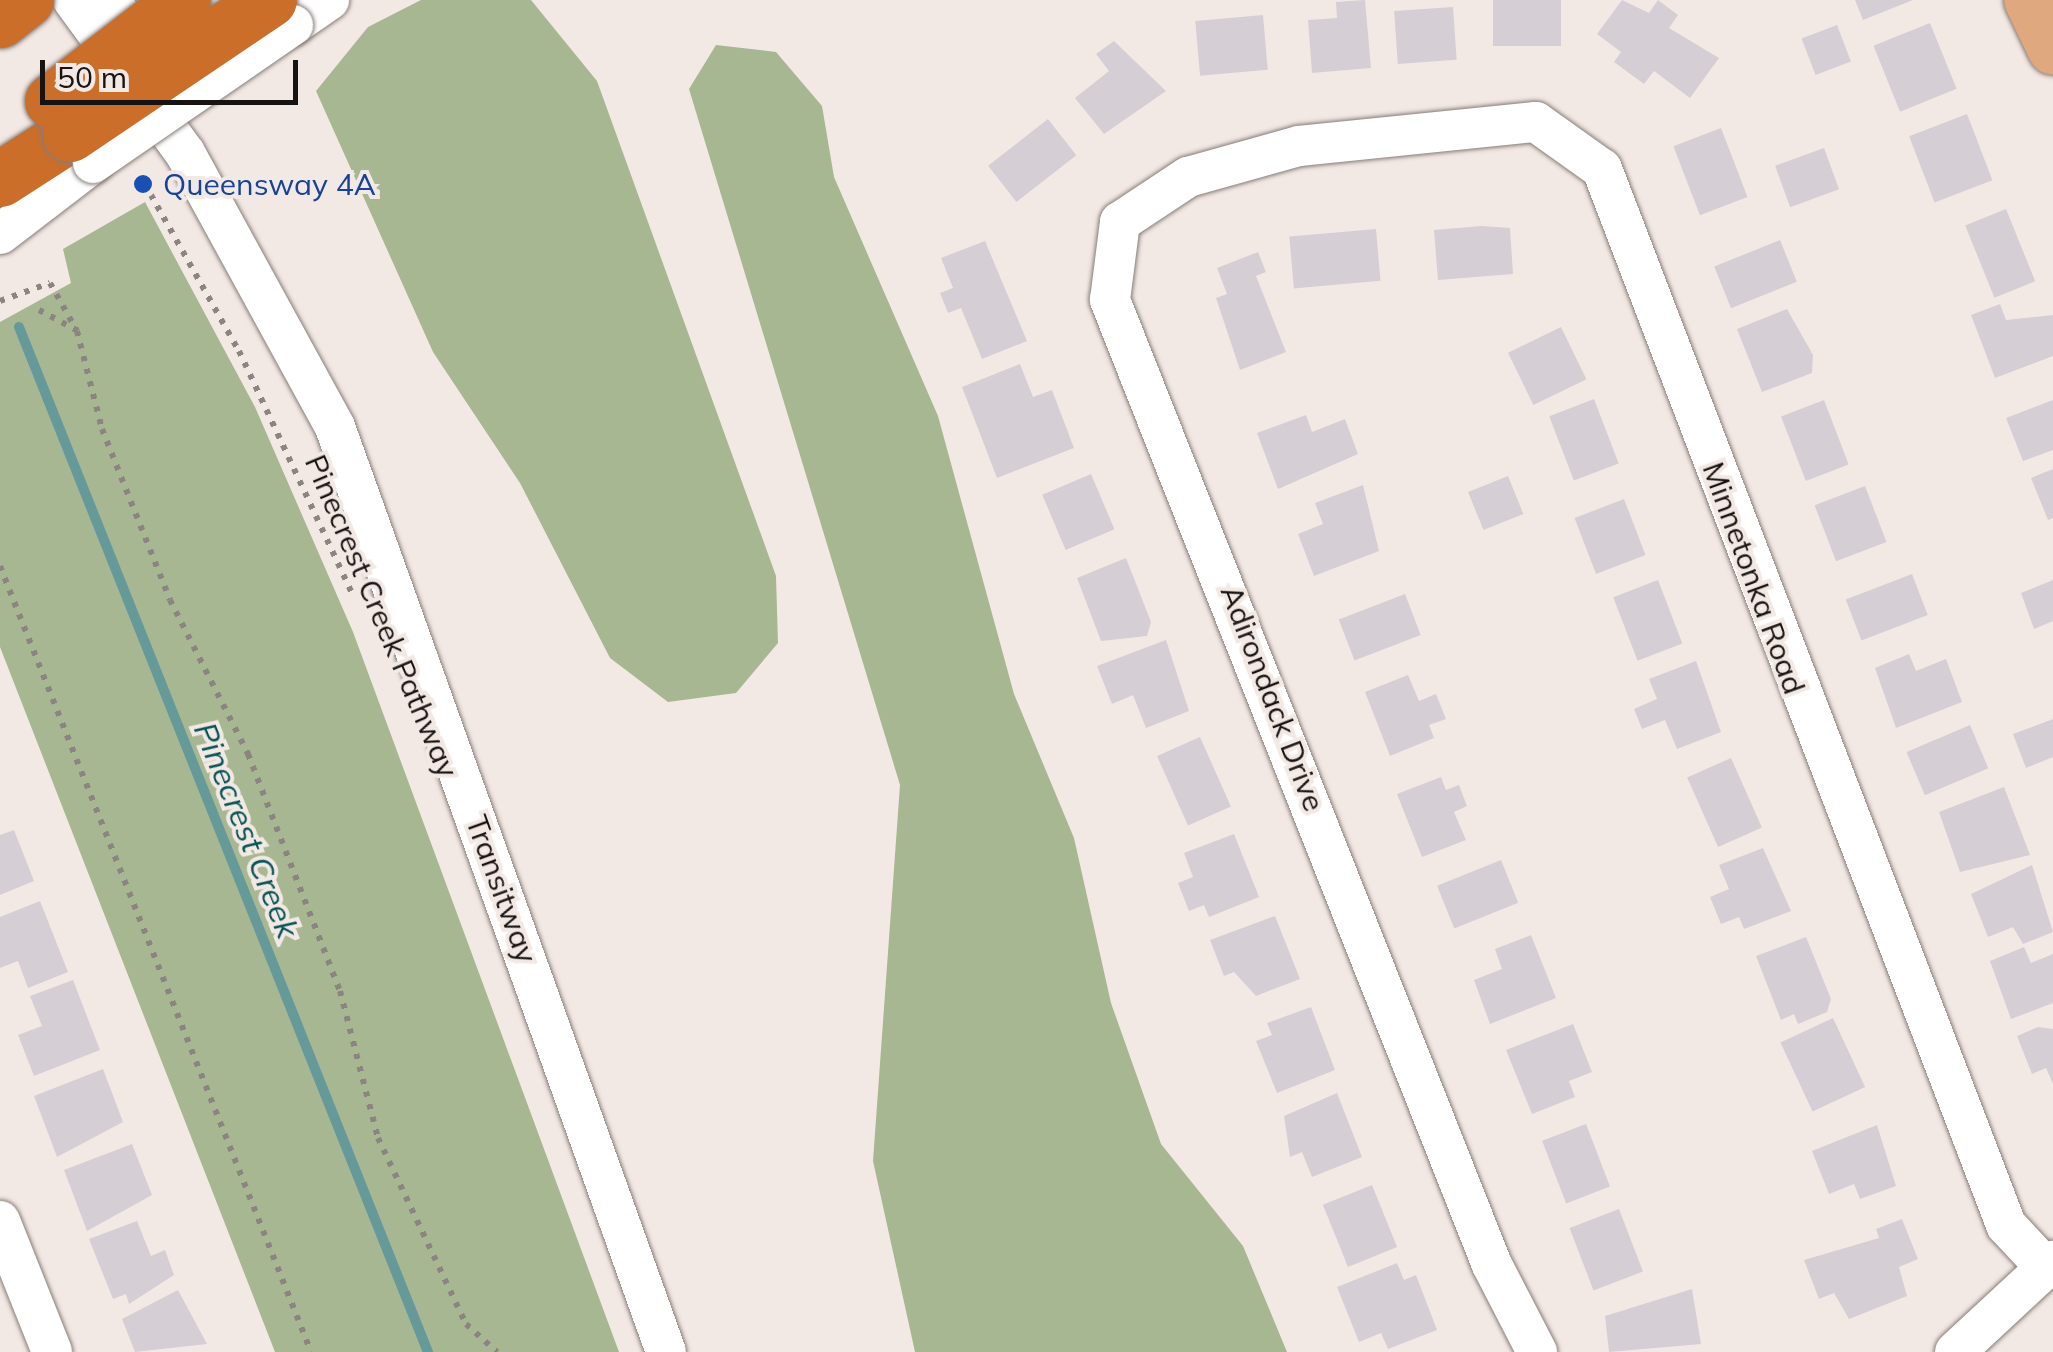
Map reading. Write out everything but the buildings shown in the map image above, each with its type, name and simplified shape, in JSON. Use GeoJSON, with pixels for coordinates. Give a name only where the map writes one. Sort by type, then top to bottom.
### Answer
{"type":"FeatureCollection","features":[{"type":"Feature","properties":{"kind":"highway"},"geometry":{"type":"LineString","coordinates":[[0,20],[26,0]]}},
{"type":"Feature","properties":{"kind":"highway"},"geometry":{"type":"LineString","coordinates":[[86,139],[184,0]]}},
{"type":"Feature","properties":{"kind":"highway"},"geometry":{"type":"LineString","coordinates":[[0,178],[86,139],[280,12]]}},
{"type":"Feature","properties":{"kind":"highway"},"geometry":{"type":"LineString","coordinates":[[0,144],[86,139]]}},
{"type":"Feature","properties":{"kind":"main road"},"geometry":{"type":"LineString","coordinates":[[2029,0],[2053,50]]}},
{"type":"Feature","properties":{"kind":"street","name":"Transitway"},"geometry":{"type":"LineString","coordinates":[[73,0],[185,153],[335,427]]}},
{"type":"Feature","properties":{"kind":"street","name":"Transitway"},"geometry":{"type":"LineString","coordinates":[[110,0],[206,136],[294,308],[666,1352]]}},
{"type":"Feature","properties":{"kind":"street"},"geometry":{"type":"LineString","coordinates":[[280,12],[329,0]]}},
{"type":"Feature","properties":{"kind":"street","name":"Minnetonka Road"},"geometry":{"type":"LineString","coordinates":[[1299,146],[1536,122],[1602,169],[2006,1224],[2050,1265]]}},
{"type":"Feature","properties":{"kind":"street"},"geometry":{"type":"LineString","coordinates":[[0,234],[86,139]]}},
{"type":"Feature","properties":{"kind":"street","name":"Adirondack Drive"},"geometry":{"type":"LineString","coordinates":[[1299,146],[1188,177],[1120,222],[1110,300],[1492,1265],[1537,1352]]}},
{"type":"Feature","properties":{"kind":"street"},"geometry":{"type":"LineString","coordinates":[[0,1220],[52,1352]]}},
{"type":"Feature","properties":{"kind":"street"},"geometry":{"type":"LineString","coordinates":[[1955,1352],[2050,1265]]}},
{"type":"Feature","properties":{"kind":"path","name":"Pinecrest Creek Pathway"},"geometry":{"type":"LineString","coordinates":[[86,139],[248,368],[357,605]]}},
{"type":"Feature","properties":{"kind":"path"},"geometry":{"type":"LineString","coordinates":[[0,301],[50,283],[77,330],[102,430],[170,600],[248,754],[340,991],[378,1138],[466,1324],[497,1352]]}},
{"type":"Feature","properties":{"kind":"path"},"geometry":{"type":"LineString","coordinates":[[39,310],[77,330]]}},
{"type":"Feature","properties":{"kind":"path"},"geometry":{"type":"LineString","coordinates":[[0,566],[310,1352]]}},
{"type":"Feature","properties":{"kind":"green space"},"geometry":{"type":"Polygon","coordinates":[[[421,0],[531,0],[597,81],[776,576],[778,643],[736,693],[668,702],[610,658],[520,483],[433,352],[316,91],[368,27],[421,0]]]}},
{"type":"Feature","properties":{"kind":"green space"},"geometry":{"type":"Polygon","coordinates":[[[716,45],[776,52],[822,106],[834,177],[938,416],[1014,694],[1074,838],[1111,1003],[1161,1144],[1243,1246],[1287,1352],[915,1352],[873,1161],[900,785],[689,89],[716,45]]]}},
{"type":"Feature","properties":{"kind":"green space"},"geometry":{"type":"Polygon","coordinates":[[[145,202],[255,407],[353,632],[619,1352],[275,1352],[0,647],[0,322],[71,283],[63,249],[145,202]]]}},
{"type":"Feature","properties":{"kind":"waterway","name":"Pinecrest Creek"},"geometry":{"type":"LineString","coordinates":[[19,327],[428,1352]]}},
{"type":"Feature","properties":{"kind":"place","name":"Queensway 4A"},"geometry":{"type":"Point","coordinates":[143,184]}}]}
